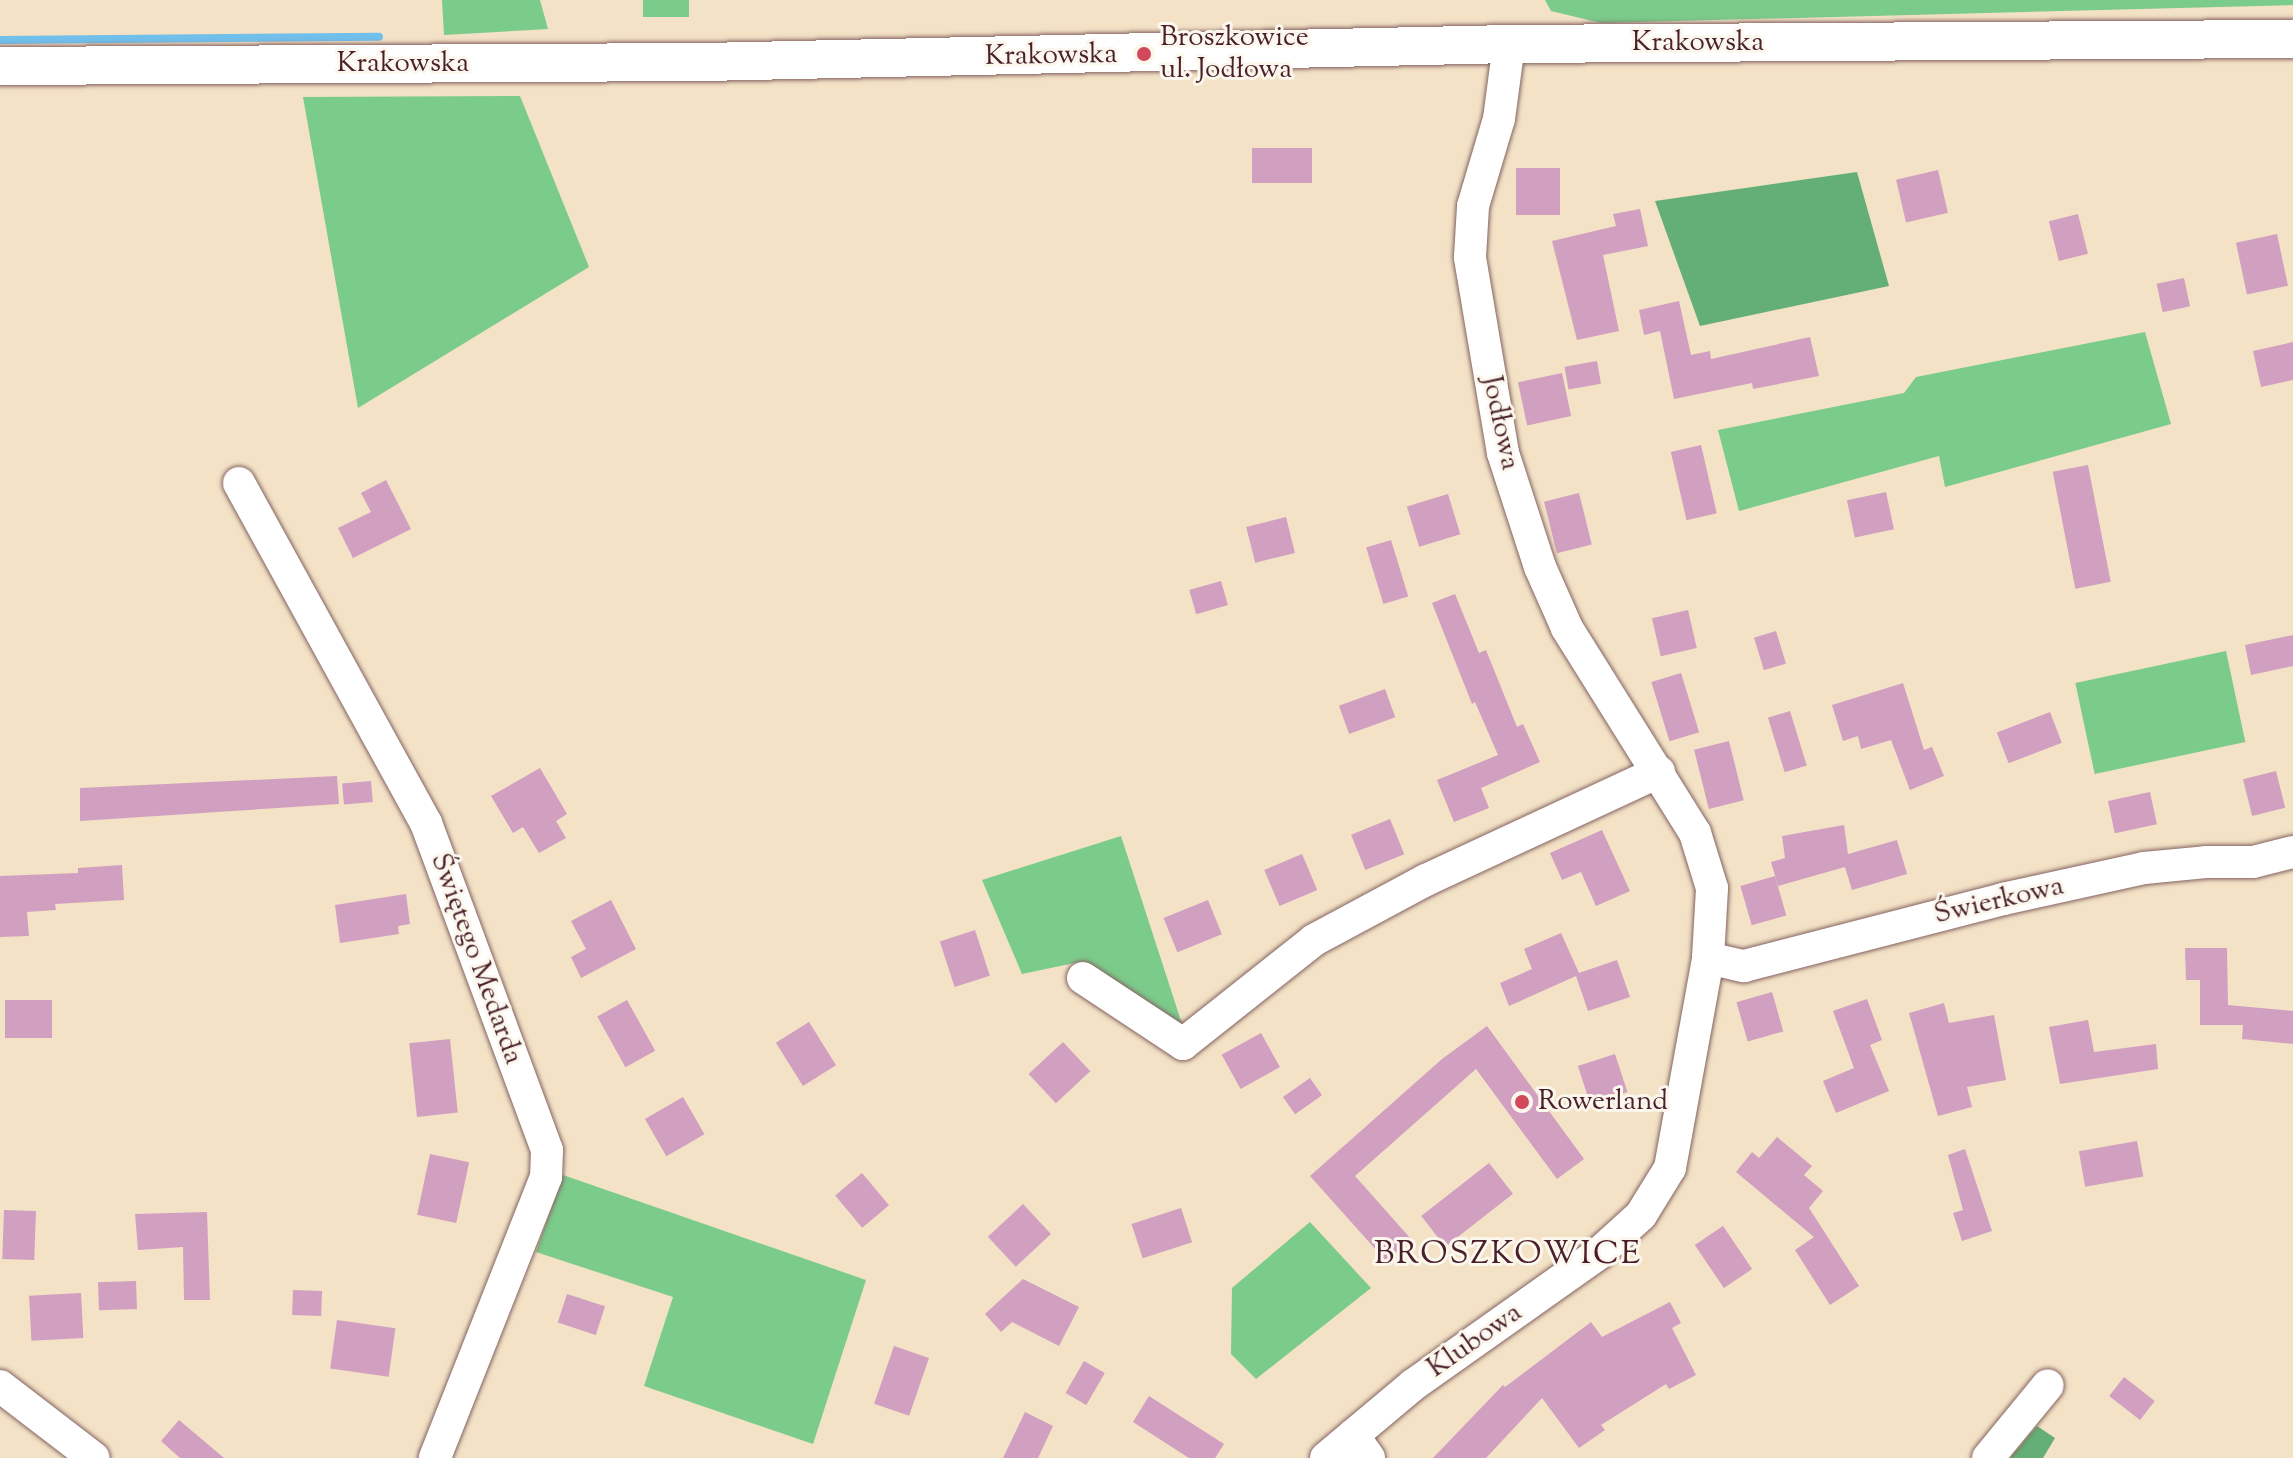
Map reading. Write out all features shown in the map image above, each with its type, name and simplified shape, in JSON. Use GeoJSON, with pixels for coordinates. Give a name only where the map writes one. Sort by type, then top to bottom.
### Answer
{"type":"FeatureCollection","features":[{"type":"Feature","properties":{"kind":"street","name":"Krakowska"},"geometry":{"type":"LineString","coordinates":[[0,66],[720,62],[1509,44],[2293,39]]}},
{"type":"Feature","properties":{"kind":"street","name":"Jodłowa"},"geometry":{"type":"LineString","coordinates":[[1509,44],[1499,119],[1473,206],[1470,257],[1503,453],[1540,567],[1567,628],[1695,833],[1712,888],[1708,958]]}},
{"type":"Feature","properties":{"kind":"street","name":"Świętego Medarda"},"geometry":{"type":"LineString","coordinates":[[239,483],[426,823],[547,1150],[546,1177],[435,1458]]}},
{"type":"Feature","properties":{"kind":"street"},"geometry":{"type":"LineString","coordinates":[[1083,978],[1183,1044],[1314,940],[1426,880],[1659,772]]}},
{"type":"Feature","properties":{"kind":"street","name":"Świerkowa"},"geometry":{"type":"LineString","coordinates":[[1708,958],[1744,966],[1976,905],[2144,868],[2206,862],[2253,862],[2293,852]]}},
{"type":"Feature","properties":{"kind":"street","name":"Klubowa"},"geometry":{"type":"LineString","coordinates":[[1326,1458],[1361,1446],[1413,1385],[1598,1254],[1641,1215],[1670,1168],[1708,958]]}},
{"type":"Feature","properties":{"kind":"street"},"geometry":{"type":"LineString","coordinates":[[1988,1458],[2048,1385]]}},
{"type":"Feature","properties":{"kind":"street"},"geometry":{"type":"LineString","coordinates":[[0,1386],[94,1458]]}},
{"type":"Feature","properties":{"kind":"green space"},"geometry":{"type":"Polygon","coordinates":[[[442,0],[540,0],[548,29],[444,35],[442,0]]]}},
{"type":"Feature","properties":{"kind":"green space"},"geometry":{"type":"Polygon","coordinates":[[[643,0],[689,0],[689,17],[643,17],[643,0]]]}},
{"type":"Feature","properties":{"kind":"green space"},"geometry":{"type":"Polygon","coordinates":[[[1545,0],[2293,0],[2293,5],[1601,23],[1551,11],[1545,0]]]}},
{"type":"Feature","properties":{"kind":"green space"},"geometry":{"type":"Polygon","coordinates":[[[520,96],[589,267],[358,408],[303,97],[520,96]]]}},
{"type":"Feature","properties":{"kind":"green space"},"geometry":{"type":"Polygon","coordinates":[[[1857,172],[1889,286],[1700,326],[1655,201],[1857,172]]]}},
{"type":"Feature","properties":{"kind":"green space"},"geometry":{"type":"Polygon","coordinates":[[[2145,332],[2171,424],[1945,487],[1939,456],[1739,511],[1718,430],[1904,393],[1916,377],[2145,332]]]}},
{"type":"Feature","properties":{"kind":"green space"},"geometry":{"type":"Polygon","coordinates":[[[2226,651],[2245,742],[2095,774],[2075,683],[2226,651]]]}},
{"type":"Feature","properties":{"kind":"green space"},"geometry":{"type":"Polygon","coordinates":[[[1121,836],[1183,1027],[1079,962],[1022,974],[982,880],[1121,836]]]}},
{"type":"Feature","properties":{"kind":"green space"},"geometry":{"type":"Polygon","coordinates":[[[563,1175],[866,1280],[813,1444],[644,1386],[673,1297],[536,1252],[563,1175]]]}},
{"type":"Feature","properties":{"kind":"green space"},"geometry":{"type":"Polygon","coordinates":[[[1310,1222],[1371,1288],[1256,1379],[1231,1354],[1232,1288],[1310,1222]]]}},
{"type":"Feature","properties":{"kind":"green space"},"geometry":{"type":"Polygon","coordinates":[[[2037,1426],[2055,1438],[2043,1458],[2010,1458],[2037,1426]]]}},
{"type":"Feature","properties":{"kind":"building"},"geometry":{"type":"Polygon","coordinates":[[[1252,148],[1312,148],[1312,183],[1252,183],[1252,148]]]}},
{"type":"Feature","properties":{"kind":"building"},"geometry":{"type":"Polygon","coordinates":[[[1516,168],[1560,168],[1560,215],[1516,215],[1516,168]]]}},
{"type":"Feature","properties":{"kind":"building"},"geometry":{"type":"Polygon","coordinates":[[[1938,170],[1948,213],[1906,223],[1896,180],[1938,170]]]}},
{"type":"Feature","properties":{"kind":"building"},"geometry":{"type":"Polygon","coordinates":[[[1640,209],[1648,246],[1603,255],[1619,331],[1577,340],[1552,241],[1616,226],[1613,214],[1640,209]]]}},
{"type":"Feature","properties":{"kind":"building"},"geometry":{"type":"Polygon","coordinates":[[[2078,214],[2088,254],[2059,261],[2049,221],[2078,214]]]}},
{"type":"Feature","properties":{"kind":"building"},"geometry":{"type":"Polygon","coordinates":[[[2277,234],[2288,286],[2247,295],[2236,243],[2277,234]]]}},
{"type":"Feature","properties":{"kind":"building"},"geometry":{"type":"Polygon","coordinates":[[[2184,278],[2190,306],[2163,312],[2157,284],[2184,278]]]}},
{"type":"Feature","properties":{"kind":"building"},"geometry":{"type":"Polygon","coordinates":[[[1679,301],[1691,355],[1710,351],[1711,359],[1810,337],[1819,376],[1753,389],[1752,383],[1674,399],[1660,331],[1644,335],[1639,310],[1679,301]]]}},
{"type":"Feature","properties":{"kind":"building"},"geometry":{"type":"Polygon","coordinates":[[[2293,342],[2293,380],[2261,387],[2253,351],[2293,342]]]}},
{"type":"Feature","properties":{"kind":"building"},"geometry":{"type":"Polygon","coordinates":[[[1597,361],[1601,384],[1568,389],[1565,367],[1597,361]]]}},
{"type":"Feature","properties":{"kind":"building"},"geometry":{"type":"Polygon","coordinates":[[[1562,373],[1571,416],[1527,425],[1518,382],[1562,373]]]}},
{"type":"Feature","properties":{"kind":"building"},"geometry":{"type":"Polygon","coordinates":[[[1701,445],[1717,513],[1687,520],[1671,452],[1701,445]]]}},
{"type":"Feature","properties":{"kind":"building"},"geometry":{"type":"Polygon","coordinates":[[[2088,465],[2111,582],[2075,589],[2053,472],[2088,465]]]}},
{"type":"Feature","properties":{"kind":"building"},"geometry":{"type":"Polygon","coordinates":[[[386,480],[411,529],[353,558],[338,528],[371,512],[361,493],[386,480]]]}},
{"type":"Feature","properties":{"kind":"building"},"geometry":{"type":"Polygon","coordinates":[[[1886,492],[1894,529],[1855,537],[1847,500],[1886,492]]]}},
{"type":"Feature","properties":{"kind":"building"},"geometry":{"type":"Polygon","coordinates":[[[1579,493],[1592,544],[1557,553],[1544,502],[1579,493]]]}},
{"type":"Feature","properties":{"kind":"building"},"geometry":{"type":"Polygon","coordinates":[[[1448,494],[1460,534],[1419,547],[1407,507],[1448,494]]]}},
{"type":"Feature","properties":{"kind":"building"},"geometry":{"type":"Polygon","coordinates":[[[1286,517],[1295,553],[1255,563],[1246,527],[1286,517]]]}},
{"type":"Feature","properties":{"kind":"building"},"geometry":{"type":"Polygon","coordinates":[[[1391,540],[1408,596],[1383,604],[1366,548],[1391,540]]]}},
{"type":"Feature","properties":{"kind":"building"},"geometry":{"type":"Polygon","coordinates":[[[1221,581],[1228,605],[1196,614],[1189,590],[1221,581]]]}},
{"type":"Feature","properties":{"kind":"building"},"geometry":{"type":"Polygon","coordinates":[[[1455,594],[1479,653],[1486,650],[1517,727],[1523,724],[1540,762],[1481,788],[1489,808],[1454,822],[1437,780],[1498,755],[1475,702],[1472,704],[1432,603],[1455,594]]]}},
{"type":"Feature","properties":{"kind":"building"},"geometry":{"type":"Polygon","coordinates":[[[1688,610],[1697,648],[1661,656],[1652,618],[1688,610]]]}},
{"type":"Feature","properties":{"kind":"building"},"geometry":{"type":"Polygon","coordinates":[[[1776,631],[1786,664],[1764,670],[1754,638],[1776,631]]]}},
{"type":"Feature","properties":{"kind":"building"},"geometry":{"type":"Polygon","coordinates":[[[2293,635],[2293,666],[2251,675],[2245,645],[2293,635]]]}},
{"type":"Feature","properties":{"kind":"building"},"geometry":{"type":"Polygon","coordinates":[[[1681,673],[1699,732],[1669,741],[1651,682],[1681,673]]]}},
{"type":"Feature","properties":{"kind":"building"},"geometry":{"type":"Polygon","coordinates":[[[1903,683],[1924,750],[1932,747],[1944,776],[1910,790],[1891,740],[1861,749],[1858,736],[1843,741],[1832,705],[1903,683]]]}},
{"type":"Feature","properties":{"kind":"building"},"geometry":{"type":"Polygon","coordinates":[[[1385,689],[1395,717],[1349,734],[1339,706],[1385,689]]]}},
{"type":"Feature","properties":{"kind":"building"},"geometry":{"type":"Polygon","coordinates":[[[1790,711],[1807,766],[1785,772],[1768,718],[1790,711]]]}},
{"type":"Feature","properties":{"kind":"building"},"geometry":{"type":"Polygon","coordinates":[[[2050,712],[2062,743],[2009,763],[1997,732],[2050,712]]]}},
{"type":"Feature","properties":{"kind":"building"},"geometry":{"type":"Polygon","coordinates":[[[1729,741],[1744,800],[1709,809],[1694,750],[1729,741]]]}},
{"type":"Feature","properties":{"kind":"building"},"geometry":{"type":"Polygon","coordinates":[[[540,768],[567,814],[556,821],[566,838],[539,853],[523,827],[513,833],[491,796],[540,768]]]}},
{"type":"Feature","properties":{"kind":"building"},"geometry":{"type":"Polygon","coordinates":[[[2276,771],[2285,808],[2252,816],[2243,779],[2276,771]]]}},
{"type":"Feature","properties":{"kind":"building"},"geometry":{"type":"Polygon","coordinates":[[[337,776],[339,804],[80,821],[80,788],[337,776]]]}},
{"type":"Feature","properties":{"kind":"building"},"geometry":{"type":"Polygon","coordinates":[[[371,781],[373,802],[344,804],[342,784],[371,781]]]}},
{"type":"Feature","properties":{"kind":"building"},"geometry":{"type":"Polygon","coordinates":[[[2150,792],[2157,824],[2115,833],[2108,801],[2150,792]]]}},
{"type":"Feature","properties":{"kind":"building"},"geometry":{"type":"Polygon","coordinates":[[[1390,819],[1404,854],[1365,870],[1351,835],[1390,819]]]}},
{"type":"Feature","properties":{"kind":"building"},"geometry":{"type":"Polygon","coordinates":[[[1844,825],[1848,854],[1897,840],[1907,874],[1852,890],[1845,867],[1778,886],[1771,862],[1785,858],[1782,836],[1844,825]]]}},
{"type":"Feature","properties":{"kind":"building"},"geometry":{"type":"Polygon","coordinates":[[[1602,830],[1630,891],[1596,906],[1581,872],[1562,880],[1550,853],[1602,830]]]}},
{"type":"Feature","properties":{"kind":"building"},"geometry":{"type":"Polygon","coordinates":[[[1302,854],[1317,890],[1279,906],[1264,870],[1302,854]]]}},
{"type":"Feature","properties":{"kind":"building"},"geometry":{"type":"Polygon","coordinates":[[[122,865],[124,900],[55,904],[56,910],[27,912],[29,936],[0,937],[0,876],[78,873],[78,868],[122,865]]]}},
{"type":"Feature","properties":{"kind":"building"},"geometry":{"type":"Polygon","coordinates":[[[1775,876],[1786,915],[1752,925],[1740,886],[1775,876]]]}},
{"type":"Feature","properties":{"kind":"building"},"geometry":{"type":"Polygon","coordinates":[[[406,894],[410,924],[398,926],[399,934],[340,943],[335,905],[406,894]]]}},
{"type":"Feature","properties":{"kind":"building"},"geometry":{"type":"Polygon","coordinates":[[[611,900],[636,949],[581,978],[571,957],[586,949],[571,921],[611,900]]]}},
{"type":"Feature","properties":{"kind":"building"},"geometry":{"type":"Polygon","coordinates":[[[1208,900],[1222,934],[1177,952],[1163,918],[1208,900]]]}},
{"type":"Feature","properties":{"kind":"building"},"geometry":{"type":"Polygon","coordinates":[[[975,930],[990,976],[955,987],[940,941],[975,930]]]}},
{"type":"Feature","properties":{"kind":"building"},"geometry":{"type":"Polygon","coordinates":[[[1561,933],[1579,973],[1617,960],[1630,997],[1588,1011],[1576,976],[1509,1006],[1500,983],[1532,969],[1524,949],[1561,933]]]}},
{"type":"Feature","properties":{"kind":"building"},"geometry":{"type":"Polygon","coordinates":[[[2185,948],[2227,948],[2228,1005],[2293,1011],[2293,1044],[2242,1039],[2243,1025],[2200,1025],[2200,980],[2186,980],[2185,948]]]}},
{"type":"Feature","properties":{"kind":"building"},"geometry":{"type":"Polygon","coordinates":[[[1772,992],[1783,1031],[1748,1042],[1736,1002],[1772,992]]]}},
{"type":"Feature","properties":{"kind":"building"},"geometry":{"type":"Polygon","coordinates":[[[1867,999],[1882,1040],[1870,1045],[1889,1091],[1836,1113],[1823,1081],[1854,1068],[1833,1011],[1867,999]]]}},
{"type":"Feature","properties":{"kind":"building"},"geometry":{"type":"Polygon","coordinates":[[[5,1000],[52,1000],[52,1038],[5,1038],[5,1000]]]}},
{"type":"Feature","properties":{"kind":"building"},"geometry":{"type":"Polygon","coordinates":[[[627,1000],[655,1051],[625,1067],[597,1016],[627,1000]]]}},
{"type":"Feature","properties":{"kind":"building"},"geometry":{"type":"Polygon","coordinates":[[[1944,1003],[1949,1023],[1994,1015],[2006,1080],[1967,1087],[1972,1107],[1938,1116],[1909,1013],[1944,1003]]]}},
{"type":"Feature","properties":{"kind":"building"},"geometry":{"type":"Polygon","coordinates":[[[2088,1020],[2094,1052],[2156,1044],[2158,1069],[2060,1084],[2049,1027],[2088,1020]]]}},
{"type":"Feature","properties":{"kind":"building"},"geometry":{"type":"Polygon","coordinates":[[[809,1022],[836,1065],[803,1086],[776,1043],[809,1022]]]}},
{"type":"Feature","properties":{"kind":"building"},"geometry":{"type":"Polygon","coordinates":[[[1487,1026],[1584,1159],[1557,1179],[1476,1069],[1355,1176],[1411,1239],[1386,1261],[1310,1176],[1442,1059],[1487,1026]]]}},
{"type":"Feature","properties":{"kind":"building"},"geometry":{"type":"Polygon","coordinates":[[[1261,1033],[1280,1067],[1241,1089],[1222,1055],[1261,1033]]]}},
{"type":"Feature","properties":{"kind":"building"},"geometry":{"type":"Polygon","coordinates":[[[450,1039],[458,1113],[417,1117],[409,1043],[450,1039]]]}},
{"type":"Feature","properties":{"kind":"building"},"geometry":{"type":"Polygon","coordinates":[[[1063,1042],[1090,1071],[1056,1103],[1029,1074],[1063,1042]]]}},
{"type":"Feature","properties":{"kind":"building"},"geometry":{"type":"Polygon","coordinates":[[[1615,1054],[1627,1092],[1590,1104],[1578,1066],[1615,1054]]]}},
{"type":"Feature","properties":{"kind":"building"},"geometry":{"type":"Polygon","coordinates":[[[1310,1078],[1322,1095],[1295,1114],[1283,1097],[1310,1078]]]}},
{"type":"Feature","properties":{"kind":"building"},"geometry":{"type":"Polygon","coordinates":[[[683,1097],[704,1134],[666,1156],[645,1119],[683,1097]]]}},
{"type":"Feature","properties":{"kind":"building"},"geometry":{"type":"Polygon","coordinates":[[[1777,1137],[1812,1166],[1804,1175],[1823,1191],[1809,1208],[1859,1286],[1830,1305],[1795,1250],[1814,1237],[1736,1172],[1752,1152],[1759,1158],[1777,1137]]]}},
{"type":"Feature","properties":{"kind":"building"},"geometry":{"type":"Polygon","coordinates":[[[2137,1141],[2143,1176],[2085,1187],[2079,1151],[2137,1141]]]}},
{"type":"Feature","properties":{"kind":"building"},"geometry":{"type":"Polygon","coordinates":[[[1965,1149],[1992,1231],[1962,1241],[1953,1213],[1963,1210],[1948,1155],[1965,1149]]]}},
{"type":"Feature","properties":{"kind":"building"},"geometry":{"type":"Polygon","coordinates":[[[430,1154],[469,1162],[456,1223],[417,1215],[430,1154]]]}},
{"type":"Feature","properties":{"kind":"building"},"geometry":{"type":"Polygon","coordinates":[[[1489,1163],[1513,1194],[1445,1247],[1421,1216],[1489,1163]]]}},
{"type":"Feature","properties":{"kind":"building"},"geometry":{"type":"Polygon","coordinates":[[[862,1173],[889,1205],[862,1228],[835,1195],[862,1173]]]}},
{"type":"Feature","properties":{"kind":"building"},"geometry":{"type":"Polygon","coordinates":[[[1023,1204],[1051,1234],[1016,1267],[988,1237],[1023,1204]]]}},
{"type":"Feature","properties":{"kind":"building"},"geometry":{"type":"Polygon","coordinates":[[[1181,1208],[1192,1242],[1143,1258],[1132,1224],[1181,1208]]]}},
{"type":"Feature","properties":{"kind":"building"},"geometry":{"type":"Polygon","coordinates":[[[4,1210],[36,1211],[34,1260],[2,1259],[4,1210]]]}},
{"type":"Feature","properties":{"kind":"building"},"geometry":{"type":"Polygon","coordinates":[[[207,1212],[210,1300],[184,1300],[183,1247],[138,1250],[135,1214],[207,1212]]]}},
{"type":"Feature","properties":{"kind":"building"},"geometry":{"type":"Polygon","coordinates":[[[1723,1226],[1752,1269],[1724,1288],[1695,1245],[1723,1226]]]}},
{"type":"Feature","properties":{"kind":"building"},"geometry":{"type":"Polygon","coordinates":[[[1023,1279],[1079,1307],[1059,1346],[1012,1322],[1001,1332],[985,1314],[1023,1279]]]}},
{"type":"Feature","properties":{"kind":"building"},"geometry":{"type":"Polygon","coordinates":[[[136,1281],[137,1309],[99,1310],[98,1282],[136,1281]]]}},
{"type":"Feature","properties":{"kind":"building"},"geometry":{"type":"Polygon","coordinates":[[[293,1290],[322,1291],[321,1316],[292,1315],[293,1290]]]}},
{"type":"Feature","properties":{"kind":"building"},"geometry":{"type":"Polygon","coordinates":[[[81,1293],[83,1338],[31,1341],[29,1296],[81,1293]]]}},
{"type":"Feature","properties":{"kind":"building"},"geometry":{"type":"Polygon","coordinates":[[[567,1294],[605,1306],[596,1335],[558,1323],[567,1294]]]}},
{"type":"Feature","properties":{"kind":"building"},"geometry":{"type":"Polygon","coordinates":[[[1670,1302],[1681,1323],[1672,1328],[1696,1375],[1669,1389],[1666,1384],[1601,1425],[1605,1430],[1579,1448],[1542,1398],[1486,1458],[1433,1458],[1503,1385],[1505,1387],[1591,1322],[1602,1337],[1670,1302]]]}},
{"type":"Feature","properties":{"kind":"building"},"geometry":{"type":"Polygon","coordinates":[[[337,1320],[395,1328],[389,1377],[330,1369],[337,1320]]]}},
{"type":"Feature","properties":{"kind":"building"},"geometry":{"type":"Polygon","coordinates":[[[894,1346],[929,1358],[909,1416],[874,1404],[894,1346]]]}},
{"type":"Feature","properties":{"kind":"building"},"geometry":{"type":"Polygon","coordinates":[[[1084,1361],[1105,1373],[1086,1405],[1066,1393],[1084,1361]]]}},
{"type":"Feature","properties":{"kind":"building"},"geometry":{"type":"Polygon","coordinates":[[[2124,1377],[2155,1401],[2140,1420],[2109,1396],[2124,1377]]]}},
{"type":"Feature","properties":{"kind":"building"},"geometry":{"type":"Polygon","coordinates":[[[1149,1396],[1224,1444],[1215,1458],[1189,1458],[1133,1422],[1149,1396]]]}},
{"type":"Feature","properties":{"kind":"building"},"geometry":{"type":"Polygon","coordinates":[[[1025,1412],[1053,1426],[1038,1458],[1003,1458],[1025,1412]]]}},
{"type":"Feature","properties":{"kind":"building"},"geometry":{"type":"Polygon","coordinates":[[[179,1420],[224,1458],[180,1458],[161,1441],[179,1420]]]}},
{"type":"Feature","properties":{"kind":"waterway"},"geometry":{"type":"LineString","coordinates":[[0,40],[379,37]]}},
{"type":"Feature","properties":{"kind":"place","name":"Broszkowice ul. Jodłowa"},"geometry":{"type":"Point","coordinates":[1144,54]}},
{"type":"Feature","properties":{"kind":"place","name":"Rowerland"},"geometry":{"type":"Point","coordinates":[1522,1102]}},
{"type":"Feature","properties":{"kind":"district","name":"BROSZKOWICE"},"geometry":{"type":"Point","coordinates":[1508,1255]}}]}
